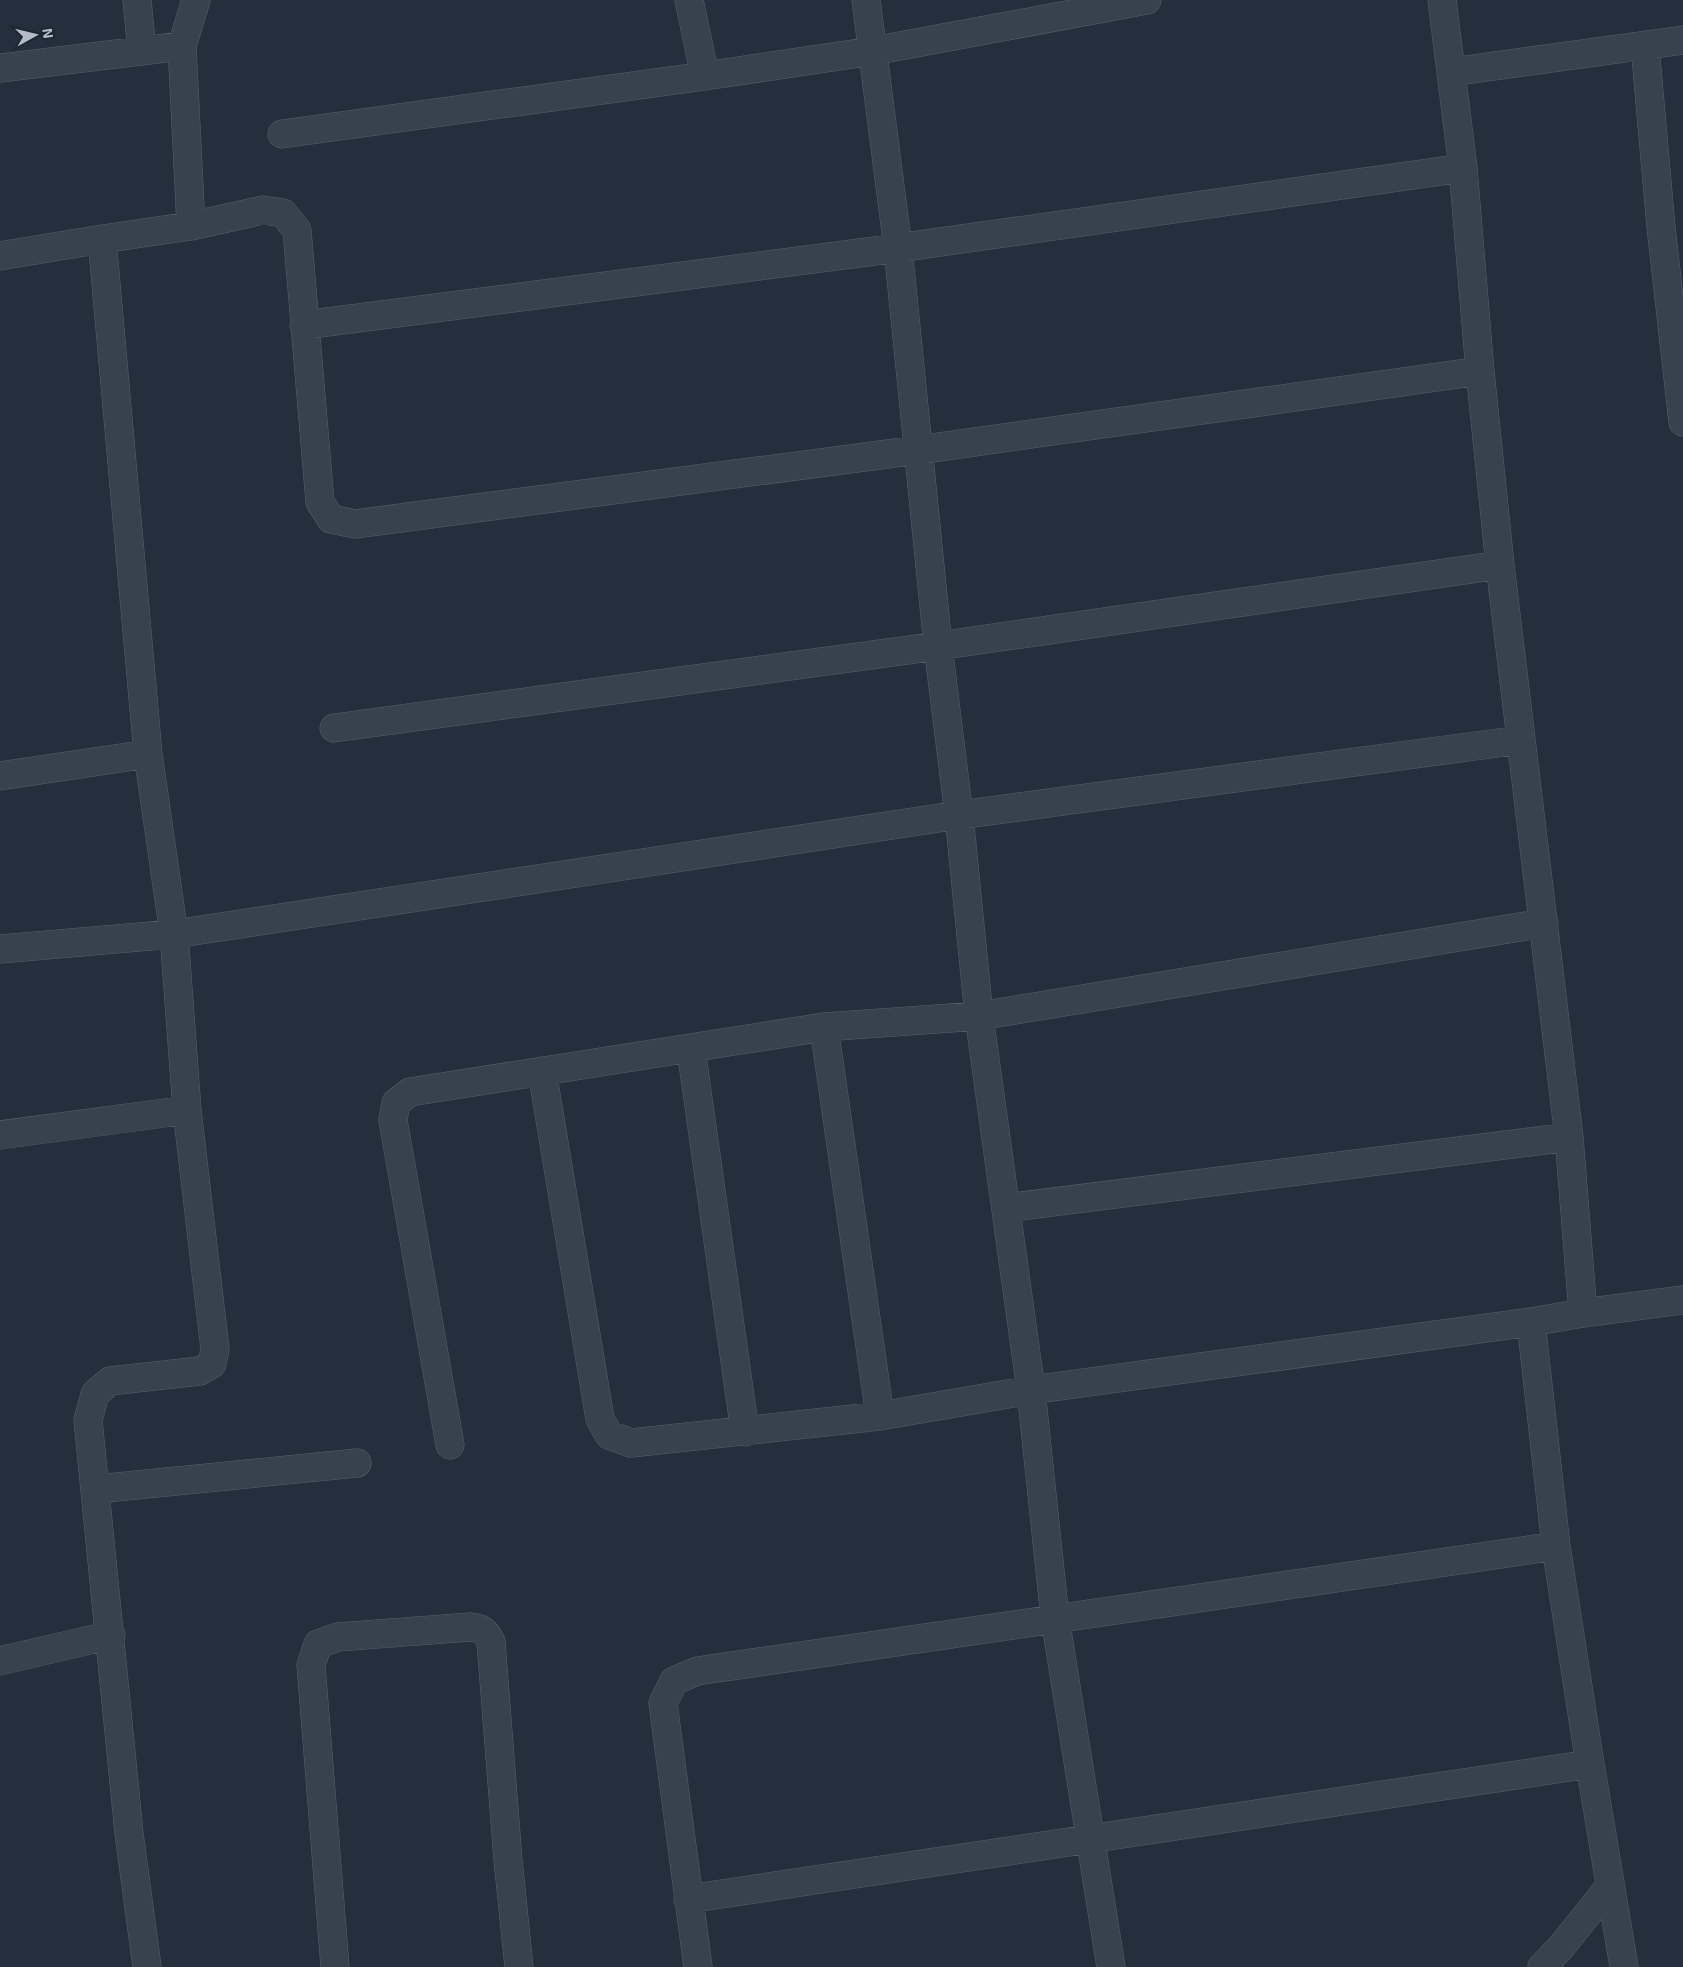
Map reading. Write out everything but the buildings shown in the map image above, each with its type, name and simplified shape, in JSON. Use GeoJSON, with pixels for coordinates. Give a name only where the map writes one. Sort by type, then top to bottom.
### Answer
{"type":"FeatureCollection","features":[{"type":"Feature","properties":{"kind":"street"},"geometry":{"type":"LineString","coordinates":[[136,0],[142,51]]}},
{"type":"Feature","properties":{"kind":"street"},"geometry":{"type":"LineString","coordinates":[[191,226],[182,46],[196,0]]}},
{"type":"Feature","properties":{"kind":"street"},"geometry":{"type":"LineString","coordinates":[[689,0],[705,76]]}},
{"type":"Feature","properties":{"kind":"street"},"geometry":{"type":"LineString","coordinates":[[866,0],[898,248],[938,646],[959,816],[979,1016],[1031,1390],[1055,1618],[1111,1967]]}},
{"type":"Feature","properties":{"kind":"street"},"geometry":{"type":"LineString","coordinates":[[1442,0],[1464,168],[1480,371],[1500,565],[1569,1137],[1583,1313]]}},
{"type":"Feature","properties":{"kind":"street"},"geometry":{"type":"LineString","coordinates":[[282,134],[873,51],[1133,1]]}},
{"type":"Feature","properties":{"kind":"street"},"geometry":{"type":"LineString","coordinates":[[1451,72],[1683,40]]}},
{"type":"Feature","properties":{"kind":"street"},"geometry":{"type":"LineString","coordinates":[[0,68],[182,46]]}},
{"type":"Feature","properties":{"kind":"street"},"geometry":{"type":"LineString","coordinates":[[1645,46],[1661,228],[1683,422]]}},
{"type":"Feature","properties":{"kind":"street"},"geometry":{"type":"LineString","coordinates":[[304,325],[898,248],[1464,168]]}},
{"type":"Feature","properties":{"kind":"street"},"geometry":{"type":"LineString","coordinates":[[0,256],[191,226],[263,210],[283,213],[297,230],[320,502],[331,519],[354,524],[918,450],[1480,371]]}},
{"type":"Feature","properties":{"kind":"street"},"geometry":{"type":"LineString","coordinates":[[102,239],[148,754],[174,934],[187,1110],[215,1349],[212,1364],[200,1371],[110,1381],[94,1394],[88,1420],[111,1635],[129,1832],[147,1967]]}},
{"type":"Feature","properties":{"kind":"street"},"geometry":{"type":"LineString","coordinates":[[334,728],[938,646],[1500,565]]}},
{"type":"Feature","properties":{"kind":"street"},"geometry":{"type":"LineString","coordinates":[[0,949],[174,934],[959,816],[1520,740]]}},
{"type":"Feature","properties":{"kind":"street"},"geometry":{"type":"LineString","coordinates":[[0,776],[148,754]]}},
{"type":"Feature","properties":{"kind":"street"},"geometry":{"type":"LineString","coordinates":[[450,1445],[393,1120],[396,1103],[410,1092],[824,1028],[979,1016],[1544,923]]}},
{"type":"Feature","properties":{"kind":"street"},"geometry":{"type":"LineString","coordinates":[[824,1028],[880,1416]]}},
{"type":"Feature","properties":{"kind":"street"},"geometry":{"type":"LineString","coordinates":[[691,1049],[745,1432]]}},
{"type":"Feature","properties":{"kind":"street"},"geometry":{"type":"LineString","coordinates":[[542,1071],[600,1419],[609,1435],[632,1442],[745,1432],[880,1416],[1031,1390],[1683,1300]]}},
{"type":"Feature","properties":{"kind":"street"},"geometry":{"type":"LineString","coordinates":[[0,1135],[187,1110]]}},
{"type":"Feature","properties":{"kind":"street"},"geometry":{"type":"LineString","coordinates":[[1006,1208],[1569,1137]]}},
{"type":"Feature","properties":{"kind":"street"},"geometry":{"type":"LineString","coordinates":[[1531,1322],[1556,1546],[1624,1967]]}},
{"type":"Feature","properties":{"kind":"street"},"geometry":{"type":"LineString","coordinates":[[96,1489],[357,1463]]}},
{"type":"Feature","properties":{"kind":"street"},"geometry":{"type":"LineString","coordinates":[[698,1967],[663,1703],[674,1681],[697,1670],[1556,1546]]}},
{"type":"Feature","properties":{"kind":"street"},"geometry":{"type":"LineString","coordinates":[[335,1967],[311,1665],[318,1644],[338,1637],[470,1627],[481,1628],[487,1633],[492,1649],[508,1860],[519,1967]]}},
{"type":"Feature","properties":{"kind":"street"},"geometry":{"type":"LineString","coordinates":[[0,1661],[111,1635]]}},
{"type":"Feature","properties":{"kind":"street"},"geometry":{"type":"LineString","coordinates":[[688,1899],[1090,1841],[1590,1764]]}},
{"type":"Feature","properties":{"kind":"street"},"geometry":{"type":"LineString","coordinates":[[1542,1967],[1610,1886]]}}]}
